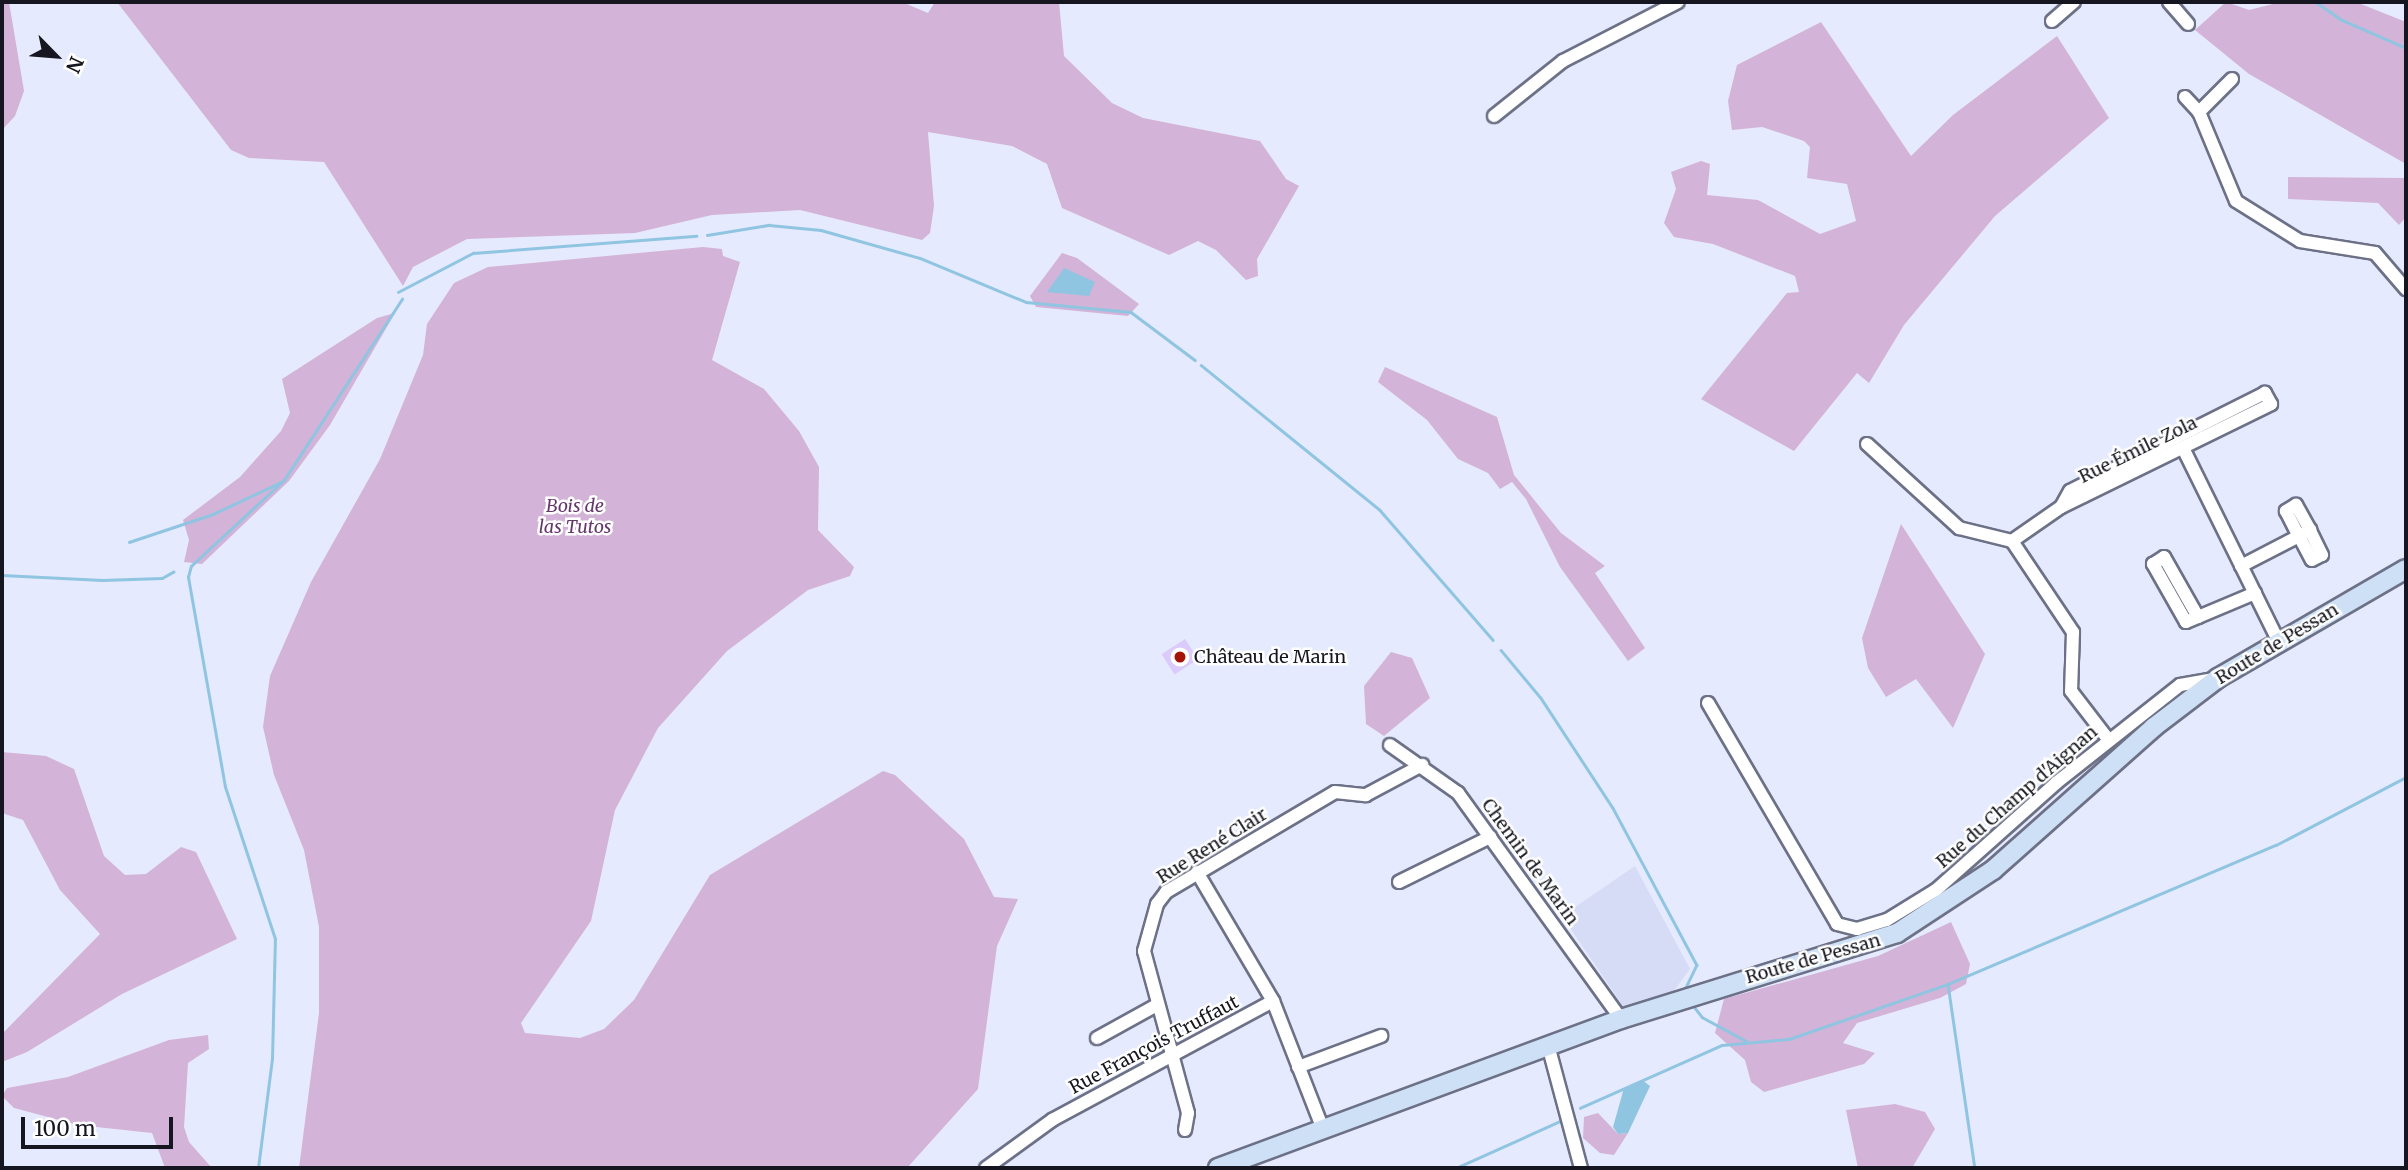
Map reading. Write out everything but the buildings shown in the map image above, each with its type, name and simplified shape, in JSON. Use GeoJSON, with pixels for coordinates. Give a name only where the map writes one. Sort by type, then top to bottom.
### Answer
{"type":"FeatureCollection","features":[{"type":"Feature","properties":{"kind":"main road","name":"Route de Pessan"},"geometry":{"type":"LineString","coordinates":[[1218,1168],[1322,1127],[1621,1019],[1897,933],[1993,870],[2070,800],[2218,678],[2406,569]]}},
{"type":"Feature","properties":{"kind":"street"},"geometry":{"type":"LineString","coordinates":[[1494,116],[1563,61],[1678,2]]}},
{"type":"Feature","properties":{"kind":"street"},"geometry":{"type":"LineString","coordinates":[[2052,21],[2074,2]]}},
{"type":"Feature","properties":{"kind":"street"},"geometry":{"type":"LineString","coordinates":[[2169,2],[2188,24]]}},
{"type":"Feature","properties":{"kind":"street"},"geometry":{"type":"LineString","coordinates":[[2199,112],[2232,79]]}},
{"type":"Feature","properties":{"kind":"street"},"geometry":{"type":"LineString","coordinates":[[2185,97],[2199,112],[2217,161],[2243,207],[2300,242],[2375,253],[2406,289]]}},
{"type":"Feature","properties":{"kind":"street","name":"Rue Émile Zola"},"geometry":{"type":"LineString","coordinates":[[2012,541],[2061,507],[2271,404],[2265,393],[2070,491],[2061,507]]}},
{"type":"Feature","properties":{"kind":"street"},"geometry":{"type":"LineString","coordinates":[[1867,444],[1959,528],[2012,541],[2073,632],[2071,691],[2108,739]]}},
{"type":"Feature","properties":{"kind":"street"},"geometry":{"type":"LineString","coordinates":[[2183,448],[2279,642]]}},
{"type":"Feature","properties":{"kind":"street"},"geometry":{"type":"LineString","coordinates":[[2241,566],[2304,533]]}},
{"type":"Feature","properties":{"kind":"street"},"geometry":{"type":"LineString","coordinates":[[2198,617],[2164,557],[2153,564],[2186,622],[2198,617],[2255,593]]}},
{"type":"Feature","properties":{"kind":"street","name":"Rue du Champ d'Aignan"},"geometry":{"type":"LineString","coordinates":[[1708,703],[1845,929],[1887,920],[1915,905],[1985,851],[2056,783],[2108,739],[2180,685],[2218,678]]}},
{"type":"Feature","properties":{"kind":"street","name":"Chemin de Marin"},"geometry":{"type":"LineString","coordinates":[[1390,745],[1422,765],[1458,793],[1621,1019]]}},
{"type":"Feature","properties":{"kind":"street","name":"Rue René Clair"},"geometry":{"type":"LineString","coordinates":[[1185,1129],[1188,1113],[1144,951],[1149,918],[1166,892],[1335,792],[1366,795],[1422,765]]}},
{"type":"Feature","properties":{"kind":"street"},"geometry":{"type":"LineString","coordinates":[[2056,783],[2070,800]]}},
{"type":"Feature","properties":{"kind":"street"},"geometry":{"type":"LineString","coordinates":[[1399,882],[1490,837]]}},
{"type":"Feature","properties":{"kind":"street"},"geometry":{"type":"LineString","coordinates":[[1197,872],[1273,1001],[1322,1127]]}},
{"type":"Feature","properties":{"kind":"street","name":"Rue François Truffaut"},"geometry":{"type":"LineString","coordinates":[[986,1168],[1052,1120],[1273,1001]]}},
{"type":"Feature","properties":{"kind":"street"},"geometry":{"type":"LineString","coordinates":[[1097,1038],[1157,1005]]}},
{"type":"Feature","properties":{"kind":"street"},"geometry":{"type":"LineString","coordinates":[[1298,1067],[1381,1036]]}},
{"type":"Feature","properties":{"kind":"street"},"geometry":{"type":"LineString","coordinates":[[1548,1045],[1581,1168]]}},
{"type":"Feature","properties":{"kind":"shaded area"},"geometry":{"type":"Polygon","coordinates":[[[1064,268],[1095,282],[1089,296],[1047,292],[1064,268]]]}},
{"type":"Feature","properties":{"kind":"shaded area"},"geometry":{"type":"Polygon","coordinates":[[[1635,866],[1690,969],[1673,992],[1625,1009],[1562,916],[1635,866]]]}},
{"type":"Feature","properties":{"kind":"shaded area"},"geometry":{"type":"Polygon","coordinates":[[[1642,1080],[1650,1086],[1628,1133],[1618,1134],[1613,1127],[1624,1088],[1642,1080]]]}},
{"type":"Feature","properties":{"kind":"green space"},"geometry":{"type":"Polygon","coordinates":[[[2,2],[9,2],[24,91],[15,116],[2,130],[2,2]]]}},
{"type":"Feature","properties":{"kind":"green space"},"geometry":{"type":"Polygon","coordinates":[[[117,2],[902,2],[928,13],[935,2],[1059,2],[1064,56],[1112,103],[1143,118],[1260,141],[1286,179],[1299,186],[1257,259],[1258,276],[1246,280],[1216,250],[1198,241],[1169,255],[1062,208],[1047,164],[1012,146],[928,132],[934,206],[930,233],[922,240],[800,210],[712,215],[635,233],[467,239],[413,267],[403,286],[324,162],[249,158],[231,150],[117,2]]]}},
{"type":"Feature","properties":{"kind":"green space"},"geometry":{"type":"Polygon","coordinates":[[[2226,2],[2249,10],[2281,2],[2356,2],[2406,22],[2406,164],[2249,74],[2195,30],[2226,2]]]}},
{"type":"Feature","properties":{"kind":"green space"},"geometry":{"type":"Polygon","coordinates":[[[1821,22],[1911,156],[1953,115],[2057,36],[2109,118],[1995,216],[1904,325],[1869,383],[1857,373],[1794,451],[1701,399],[1787,293],[1799,292],[1795,276],[1713,244],[1674,237],[1664,223],[1676,189],[1671,172],[1701,161],[1710,164],[1707,195],[1758,200],[1820,234],[1856,221],[1847,184],[1807,178],[1810,147],[1804,141],[1762,127],[1732,130],[1728,101],[1737,65],[1821,22]]]}},
{"type":"Feature","properties":{"kind":"green space"},"geometry":{"type":"Polygon","coordinates":[[[2288,177],[2406,178],[2406,217],[2399,225],[2378,203],[2288,199],[2288,177]]]}},
{"type":"Feature","properties":{"kind":"green space","name":"Bois de las Tutos"},"geometry":{"type":"Polygon","coordinates":[[[703,247],[722,249],[723,256],[740,262],[712,360],[764,389],[799,431],[819,467],[818,530],[854,567],[850,576],[808,590],[727,651],[658,728],[615,810],[591,921],[521,1023],[525,1033],[580,1038],[604,1029],[634,1000],[710,875],[883,771],[895,775],[964,839],[994,897],[1018,899],[997,946],[978,1089],[907,1168],[299,1168],[319,1013],[319,927],[304,850],[274,775],[263,727],[270,676],[311,582],[380,459],[423,355],[427,324],[454,283],[488,267],[703,247]]]}},
{"type":"Feature","properties":{"kind":"green space"},"geometry":{"type":"Polygon","coordinates":[[[1062,253],[1077,258],[1139,304],[1128,316],[1036,307],[1030,296],[1062,253]]]}},
{"type":"Feature","properties":{"kind":"green space"},"geometry":{"type":"Polygon","coordinates":[[[395,313],[330,425],[289,481],[202,564],[184,562],[189,540],[183,520],[240,477],[281,431],[290,413],[282,379],[377,318],[395,313]]]}},
{"type":"Feature","properties":{"kind":"green space"},"geometry":{"type":"Polygon","coordinates":[[[1385,367],[1497,417],[1514,475],[1561,533],[1605,566],[1595,573],[1645,648],[1628,661],[1560,567],[1526,499],[1512,482],[1500,489],[1488,473],[1458,459],[1427,420],[1378,382],[1385,367]]]}},
{"type":"Feature","properties":{"kind":"green space"},"geometry":{"type":"Polygon","coordinates":[[[1901,524],[1985,654],[1953,728],[1916,679],[1886,697],[1868,668],[1862,638],[1901,524]]]}},
{"type":"Feature","properties":{"kind":"green space"},"geometry":{"type":"Polygon","coordinates":[[[1391,652],[1412,658],[1430,698],[1384,736],[1366,724],[1364,686],[1391,652]]]}},
{"type":"Feature","properties":{"kind":"green space"},"geometry":{"type":"Polygon","coordinates":[[[2,752],[46,756],[74,769],[104,856],[125,875],[146,874],[181,847],[196,852],[237,939],[122,994],[27,1052],[2,1062],[2,1034],[100,934],[60,890],[23,820],[2,813],[2,752]]]}},
{"type":"Feature","properties":{"kind":"green space"},"geometry":{"type":"Polygon","coordinates":[[[1951,922],[1970,964],[1966,984],[1940,998],[1857,1023],[1843,1043],[1875,1053],[1864,1064],[1764,1092],[1751,1082],[1745,1060],[1715,1033],[1724,999],[1878,956],[1951,922]]]}},
{"type":"Feature","properties":{"kind":"green space"},"geometry":{"type":"Polygon","coordinates":[[[208,1035],[209,1049],[188,1063],[184,1127],[189,1142],[212,1168],[165,1168],[152,1133],[78,1125],[14,1108],[2,1096],[7,1088],[68,1077],[169,1040],[208,1035]]]}},
{"type":"Feature","properties":{"kind":"green space"},"geometry":{"type":"Polygon","coordinates":[[[1895,1104],[1925,1112],[1935,1129],[1912,1168],[1858,1168],[1846,1110],[1895,1104]]]}},
{"type":"Feature","properties":{"kind":"green space"},"geometry":{"type":"Polygon","coordinates":[[[1598,1113],[1618,1134],[1628,1133],[1614,1155],[1600,1153],[1583,1138],[1584,1117],[1598,1113]]]}},
{"type":"Feature","properties":{"kind":"waterway"},"geometry":{"type":"LineString","coordinates":[[2316,2],[2342,20],[2406,48]]}},
{"type":"Feature","properties":{"kind":"waterway"},"geometry":{"type":"LineString","coordinates":[[707,235],[769,225],[821,230],[920,258],[1026,302],[1131,312],[1195,360]]}},
{"type":"Feature","properties":{"kind":"waterway"},"geometry":{"type":"LineString","coordinates":[[398,292],[473,253],[696,236]]}},
{"type":"Feature","properties":{"kind":"waterway"},"geometry":{"type":"LineString","coordinates":[[258,1168],[272,1059],[275,939],[225,787],[188,577],[191,566],[284,480],[402,299]]}},
{"type":"Feature","properties":{"kind":"waterway"},"geometry":{"type":"LineString","coordinates":[[1201,365],[1380,510],[1493,640]]}},
{"type":"Feature","properties":{"kind":"waterway"},"geometry":{"type":"LineString","coordinates":[[129,542],[213,514],[281,482]]}},
{"type":"Feature","properties":{"kind":"waterway"},"geometry":{"type":"LineString","coordinates":[[2,575],[102,580],[162,578],[173,572]]}},
{"type":"Feature","properties":{"kind":"waterway"},"geometry":{"type":"LineString","coordinates":[[1501,650],[1541,698],[1613,808],[1697,965],[1686,988]]}},
{"type":"Feature","properties":{"kind":"waterway"},"geometry":{"type":"LineString","coordinates":[[1580,1108],[1722,1045],[1789,1039],[1948,984],[2276,845],[2406,777]]}},
{"type":"Feature","properties":{"kind":"waterway"},"geometry":{"type":"LineString","coordinates":[[1948,984],[1975,1168]]}},
{"type":"Feature","properties":{"kind":"waterway"},"geometry":{"type":"LineString","coordinates":[[1692,1004],[1702,1017],[1746,1041]]}},
{"type":"Feature","properties":{"kind":"waterway"},"geometry":{"type":"LineString","coordinates":[[1456,1168],[1560,1121]]}},
{"type":"Feature","properties":{"kind":"place","name":"Château de Marin"},"geometry":{"type":"Point","coordinates":[1180,657]}}]}
